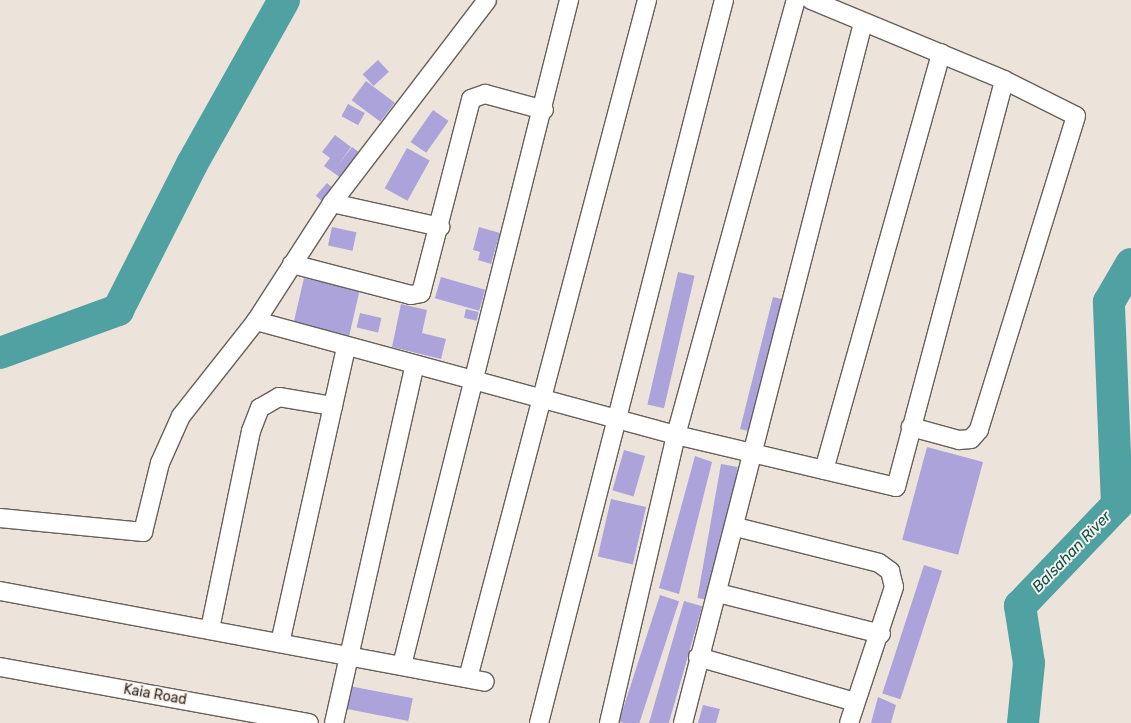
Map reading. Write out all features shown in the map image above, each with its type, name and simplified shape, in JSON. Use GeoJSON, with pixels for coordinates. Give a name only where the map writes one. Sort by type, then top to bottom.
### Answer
{"type":"FeatureCollection","features":[{"type":"Feature","properties":{"kind":"street"},"geometry":{"type":"LineString","coordinates":[[0,518],[143,532],[160,463],[181,416],[256,321],[332,203],[487,0]]}},
{"type":"Feature","properties":{"kind":"street"},"geometry":{"type":"LineString","coordinates":[[402,665],[544,110],[569,0]]}},
{"type":"Feature","properties":{"kind":"street"},"geometry":{"type":"LineString","coordinates":[[0,591],[477,680],[540,397],[647,0]]}},
{"type":"Feature","properties":{"kind":"street"},"geometry":{"type":"LineString","coordinates":[[539,723],[620,417],[724,0]]}},
{"type":"Feature","properties":{"kind":"street"},"geometry":{"type":"LineString","coordinates":[[609,723],[676,435],[796,0]]}},
{"type":"Feature","properties":{"kind":"street"},"geometry":{"type":"LineString","coordinates":[[811,0],[1004,80],[1076,116],[978,432],[959,440],[911,428]]}},
{"type":"Feature","properties":{"kind":"street"},"geometry":{"type":"LineString","coordinates":[[683,723],[698,657],[736,527],[751,452],[863,23]]}},
{"type":"Feature","properties":{"kind":"street"},"geometry":{"type":"LineString","coordinates":[[824,470],[941,53]]}},
{"type":"Feature","properties":{"kind":"street"},"geometry":{"type":"LineString","coordinates":[[256,321],[346,348],[620,417],[676,435],[896,487],[1004,80]]}},
{"type":"Feature","properties":{"kind":"street"},"geometry":{"type":"LineString","coordinates":[[292,264],[416,295],[427,284],[472,97],[485,94],[544,110]]}},
{"type":"Feature","properties":{"kind":"street"},"geometry":{"type":"LineString","coordinates":[[332,203],[440,227]]}},
{"type":"Feature","properties":{"kind":"street"},"geometry":{"type":"LineString","coordinates":[[280,643],[346,348]]}},
{"type":"Feature","properties":{"kind":"street"},"geometry":{"type":"LineString","coordinates":[[334,723],[347,655],[415,365]]}},
{"type":"Feature","properties":{"kind":"street"},"geometry":{"type":"LineString","coordinates":[[210,629],[251,431],[260,408],[278,397],[333,406]]}},
{"type":"Feature","properties":{"kind":"street"},"geometry":{"type":"LineString","coordinates":[[736,527],[883,565],[890,571],[894,587],[881,634],[849,723]]}},
{"type":"Feature","properties":{"kind":"street"},"geometry":{"type":"LineString","coordinates":[[718,593],[881,634]]}},
{"type":"Feature","properties":{"kind":"street"},"geometry":{"type":"LineString","coordinates":[[698,657],[855,702]]}},
{"type":"Feature","properties":{"kind":"street","name":"Kaia Road"},"geometry":{"type":"LineString","coordinates":[[0,667],[309,723]]}},
{"type":"Feature","properties":{"kind":"building"},"geometry":{"type":"Polygon","coordinates":[[[378,60],[389,72],[374,86],[363,74],[378,60]]]}},
{"type":"Feature","properties":{"kind":"building"},"geometry":{"type":"Polygon","coordinates":[[[366,81],[395,103],[380,122],[352,100],[366,81]]]}},
{"type":"Feature","properties":{"kind":"building"},"geometry":{"type":"Polygon","coordinates":[[[348,104],[365,113],[358,125],[341,116],[348,104]]]}},
{"type":"Feature","properties":{"kind":"building"},"geometry":{"type":"Polygon","coordinates":[[[433,110],[449,121],[426,153],[411,142],[433,110]]]}},
{"type":"Feature","properties":{"kind":"building"},"geometry":{"type":"Polygon","coordinates":[[[335,135],[351,147],[338,165],[352,147],[360,153],[341,178],[324,166],[330,158],[322,152],[335,135]]]}},
{"type":"Feature","properties":{"kind":"building"},"geometry":{"type":"Polygon","coordinates":[[[407,148],[430,161],[407,201],[385,188],[407,148]]]}},
{"type":"Feature","properties":{"kind":"building"},"geometry":{"type":"Polygon","coordinates":[[[327,183],[334,189],[323,202],[316,196],[327,183]]]}},
{"type":"Feature","properties":{"kind":"building"},"geometry":{"type":"Polygon","coordinates":[[[332,227],[356,232],[353,251],[328,246],[332,227]]]}},
{"type":"Feature","properties":{"kind":"building"},"geometry":{"type":"Polygon","coordinates":[[[479,227],[500,233],[491,264],[478,260],[480,252],[473,250],[479,227]]]}},
{"type":"Feature","properties":{"kind":"building"},"geometry":{"type":"Polygon","coordinates":[[[678,272],[695,276],[664,408],[647,405],[678,272]]]}},
{"type":"Feature","properties":{"kind":"building"},"geometry":{"type":"Polygon","coordinates":[[[441,277],[485,290],[479,311],[435,298],[441,277]]]}},
{"type":"Feature","properties":{"kind":"building"},"geometry":{"type":"Polygon","coordinates":[[[304,278],[360,291],[349,336],[294,323],[304,278]]]}},
{"type":"Feature","properties":{"kind":"building"},"geometry":{"type":"Polygon","coordinates":[[[773,297],[789,301],[756,433],[740,429],[773,297]]]}},
{"type":"Feature","properties":{"kind":"building"},"geometry":{"type":"Polygon","coordinates":[[[401,304],[427,310],[422,333],[446,339],[441,359],[392,347],[401,304]]]}},
{"type":"Feature","properties":{"kind":"building"},"geometry":{"type":"Polygon","coordinates":[[[466,309],[479,312],[477,321],[464,318],[466,309]]]}},
{"type":"Feature","properties":{"kind":"building"},"geometry":{"type":"Polygon","coordinates":[[[360,313],[381,318],[378,333],[357,328],[360,313]]]}},
{"type":"Feature","properties":{"kind":"building"},"geometry":{"type":"Polygon","coordinates":[[[927,447],[983,462],[958,555],[902,540],[927,447]]]}},
{"type":"Feature","properties":{"kind":"building"},"geometry":{"type":"Polygon","coordinates":[[[624,450],[645,456],[634,496],[612,490],[624,450]]]}},
{"type":"Feature","properties":{"kind":"building"},"geometry":{"type":"Polygon","coordinates":[[[695,456],[712,462],[679,594],[659,588],[695,456]]]}},
{"type":"Feature","properties":{"kind":"building"},"geometry":{"type":"Polygon","coordinates":[[[721,464],[738,467],[714,601],[697,598],[721,464]]]}},
{"type":"Feature","properties":{"kind":"building"},"geometry":{"type":"Polygon","coordinates":[[[611,499],[646,507],[633,565],[598,556],[611,499]]]}},
{"type":"Feature","properties":{"kind":"building"},"geometry":{"type":"Polygon","coordinates":[[[924,565],[942,571],[900,699],[882,693],[924,565]]]}},
{"type":"Feature","properties":{"kind":"building"},"geometry":{"type":"Polygon","coordinates":[[[660,595],[679,601],[639,723],[619,721],[660,595]]]}},
{"type":"Feature","properties":{"kind":"building"},"geometry":{"type":"Polygon","coordinates":[[[684,601],[702,606],[669,723],[649,723],[684,601]]]}},
{"type":"Feature","properties":{"kind":"building"},"geometry":{"type":"Polygon","coordinates":[[[344,685],[413,698],[408,721],[340,708],[344,685]]]}},
{"type":"Feature","properties":{"kind":"building"},"geometry":{"type":"Polygon","coordinates":[[[878,697],[896,705],[891,723],[871,723],[878,697]]]}},
{"type":"Feature","properties":{"kind":"building"},"geometry":{"type":"Polygon","coordinates":[[[703,705],[720,709],[716,723],[698,723],[703,705]]]}},
{"type":"Feature","properties":{"kind":"waterway"},"geometry":{"type":"LineString","coordinates":[[0,353],[118,310],[192,164],[284,0]]}},
{"type":"Feature","properties":{"kind":"waterway","name":"Balsahan River"},"geometry":{"type":"LineString","coordinates":[[1023,723],[1029,663],[1020,606],[1117,505],[1109,302],[1131,264]]}}]}
